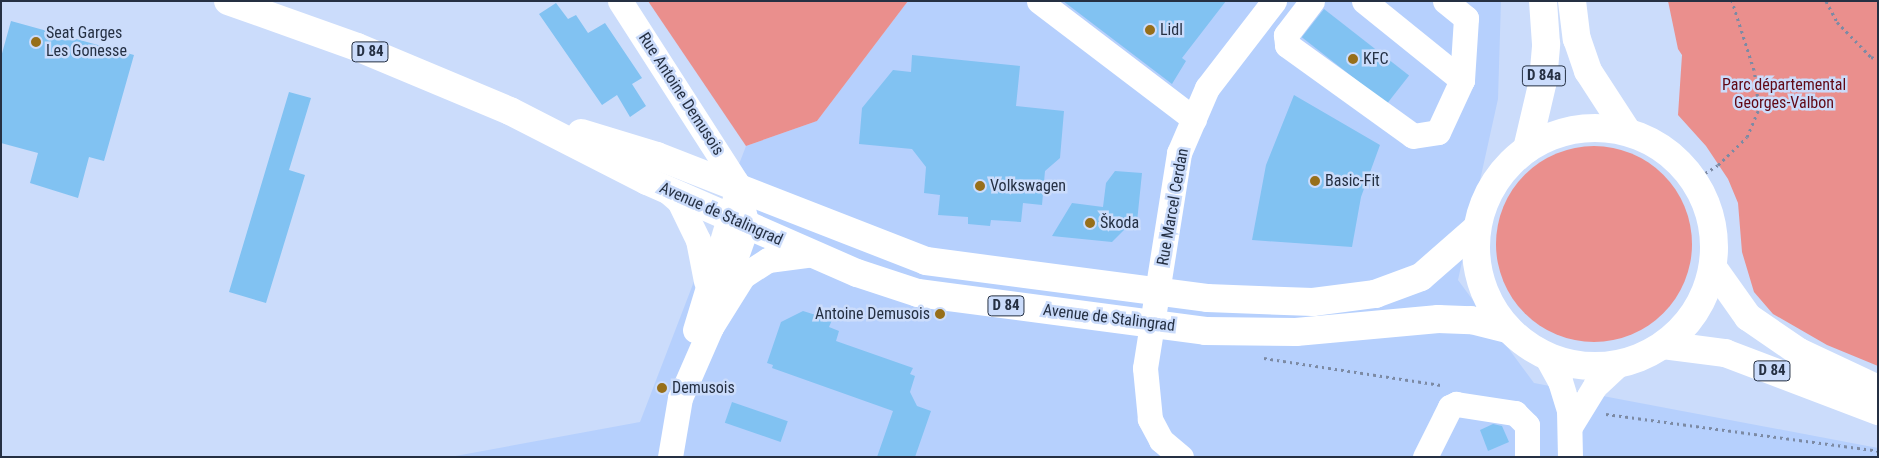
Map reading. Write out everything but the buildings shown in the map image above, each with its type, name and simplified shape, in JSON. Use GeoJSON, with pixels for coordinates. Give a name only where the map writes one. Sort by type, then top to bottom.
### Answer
{"type":"FeatureCollection","features":[{"type":"Feature","properties":{"kind":"main road","name":"Avenue de Stalingrad"},"geometry":{"type":"LineString","coordinates":[[228,1],[358,47],[510,111],[665,189],[814,254],[892,285],[938,297],[1205,331],[1263,333],[1438,319],[1471,320],[1507,328]]}},
{"type":"Feature","properties":{"kind":"main road","name":"D 84a"},"geometry":{"type":"LineString","coordinates":[[1527,149],[1543,80],[1546,44],[1543,1]]}},
{"type":"Feature","properties":{"kind":"main road","name":"D 84A"},"geometry":{"type":"LineString","coordinates":[[1572,1],[1577,39],[1588,71],[1627,131]]}},
{"type":"Feature","properties":{"kind":"main road","name":"Avenue de Stalingrad"},"geometry":{"type":"LineString","coordinates":[[510,111],[657,156],[926,261],[1207,298],[1313,302],[1375,294],[1420,277],[1477,228]]}},
{"type":"Feature","properties":{"kind":"main road"},"geometry":{"type":"LineString","coordinates":[[1601,127],[1627,131],[1653,142],[1676,159],[1694,180],[1708,206],[1714,235],[1714,269],[1697,310],[1682,330],[1663,345],[1642,357],[1619,364],[1582,366],[1546,356],[1507,328],[1482,284],[1476,255],[1477,228],[1495,182],[1527,149],[1550,136],[1575,129],[1601,127]]}},
{"type":"Feature","properties":{"kind":"main road","name":"D 84"},"geometry":{"type":"LineString","coordinates":[[1714,269],[1748,317],[1799,352],[1878,389]]}},
{"type":"Feature","properties":{"kind":"main road","name":"D 84"},"geometry":{"type":"LineString","coordinates":[[1663,345],[1724,353],[1878,411]]}},
{"type":"Feature","properties":{"kind":"street","name":"Rue Antoine Demusois"},"geometry":{"type":"LineString","coordinates":[[620,1],[705,130],[736,182],[738,189],[738,221]]}},
{"type":"Feature","properties":{"kind":"street"},"geometry":{"type":"LineString","coordinates":[[1039,1],[1194,120]]}},
{"type":"Feature","properties":{"kind":"street","name":"Rue Marcel Cerdan"},"geometry":{"type":"LineString","coordinates":[[1181,457],[1161,440],[1150,419],[1145,368],[1151,324],[1159,291],[1179,153],[1207,88],[1274,1]]}},
{"type":"Feature","properties":{"kind":"street"},"geometry":{"type":"LineString","coordinates":[[1312,1],[1286,35],[1287,45],[1413,136],[1438,132],[1462,80],[1466,18],[1445,1]]}},
{"type":"Feature","properties":{"kind":"street"},"geometry":{"type":"LineString","coordinates":[[1364,1],[1462,80]]}},
{"type":"Feature","properties":{"kind":"street"},"geometry":{"type":"LineString","coordinates":[[665,189],[679,201],[698,240],[706,288]]}},
{"type":"Feature","properties":{"kind":"street"},"geometry":{"type":"LineString","coordinates":[[670,457],[680,398],[706,288],[738,221]]}},
{"type":"Feature","properties":{"kind":"street"},"geometry":{"type":"LineString","coordinates":[[711,327],[738,221]]}},
{"type":"Feature","properties":{"kind":"street"},"geometry":{"type":"LineString","coordinates":[[680,398],[711,327],[743,276],[753,268],[786,256],[814,254]]}},
{"type":"Feature","properties":{"kind":"street"},"geometry":{"type":"LineString","coordinates":[[1546,356],[1560,381],[1572,425],[1570,457]]}},
{"type":"Feature","properties":{"kind":"street"},"geometry":{"type":"LineString","coordinates":[[1572,425],[1595,386],[1619,364]]}},
{"type":"Feature","properties":{"kind":"street"},"geometry":{"type":"LineString","coordinates":[[1424,457],[1450,407],[1456,404],[1515,413],[1527,425],[1527,457]]}},
{"type":"Feature","properties":{"kind":"path"},"geometry":{"type":"LineString","coordinates":[[1694,180],[1718,165],[1747,137],[1759,109],[1754,70],[1732,1]]}},
{"type":"Feature","properties":{"kind":"path"},"geometry":{"type":"LineString","coordinates":[[1826,1],[1837,22],[1871,57],[1878,59]]}},
{"type":"Feature","properties":{"kind":"shaded area"},"geometry":{"type":"Polygon","coordinates":[[[908,1],[1501,1],[1498,99],[1458,280],[1534,383],[1878,448],[1878,457],[450,457],[640,422],[746,146],[817,121],[908,1]]]}},
{"type":"Feature","properties":{"kind":"green space"},"geometry":{"type":"Polygon","coordinates":[[[648,1],[908,1],[817,121],[746,146],[648,1]]]}},
{"type":"Feature","properties":{"kind":"green space","name":"Parc départemental Georges-Valbon"},"geometry":{"type":"Polygon","coordinates":[[[1668,1],[1878,1],[1878,366],[1827,345],[1773,314],[1754,292],[1742,252],[1738,203],[1728,179],[1706,146],[1678,115],[1682,55],[1678,49],[1668,1]]]}},
{"type":"Feature","properties":{"kind":"green space"},"geometry":{"type":"Polygon","coordinates":[[[1594,146],[1613,148],[1631,154],[1648,163],[1663,175],[1675,190],[1684,207],[1690,225],[1692,244],[1690,263],[1684,281],[1675,298],[1663,313],[1648,325],[1631,334],[1613,340],[1594,342],[1575,340],[1557,334],[1540,325],[1525,313],[1513,298],[1504,281],[1498,263],[1496,244],[1498,225],[1504,207],[1513,190],[1525,175],[1540,163],[1557,154],[1575,148],[1594,146]]]}},
{"type":"Feature","properties":{"kind":"place","name":"Lidl"},"geometry":{"type":"Point","coordinates":[1150,30]}},
{"type":"Feature","properties":{"kind":"place","name":"Seat Garges Les Gonesse"},"geometry":{"type":"Point","coordinates":[36,42]}},
{"type":"Feature","properties":{"kind":"place","name":"KFC"},"geometry":{"type":"Point","coordinates":[1353,59]}},
{"type":"Feature","properties":{"kind":"place","name":"Basic-Fit"},"geometry":{"type":"Point","coordinates":[1315,181]}},
{"type":"Feature","properties":{"kind":"place","name":"Volkswagen"},"geometry":{"type":"Point","coordinates":[980,186]}},
{"type":"Feature","properties":{"kind":"place","name":"Škoda"},"geometry":{"type":"Point","coordinates":[1090,223]}},
{"type":"Feature","properties":{"kind":"place","name":"Antoine Demusois"},"geometry":{"type":"Point","coordinates":[940,314]}},
{"type":"Feature","properties":{"kind":"place","name":"Demusois"},"geometry":{"type":"Point","coordinates":[662,388]}}]}
